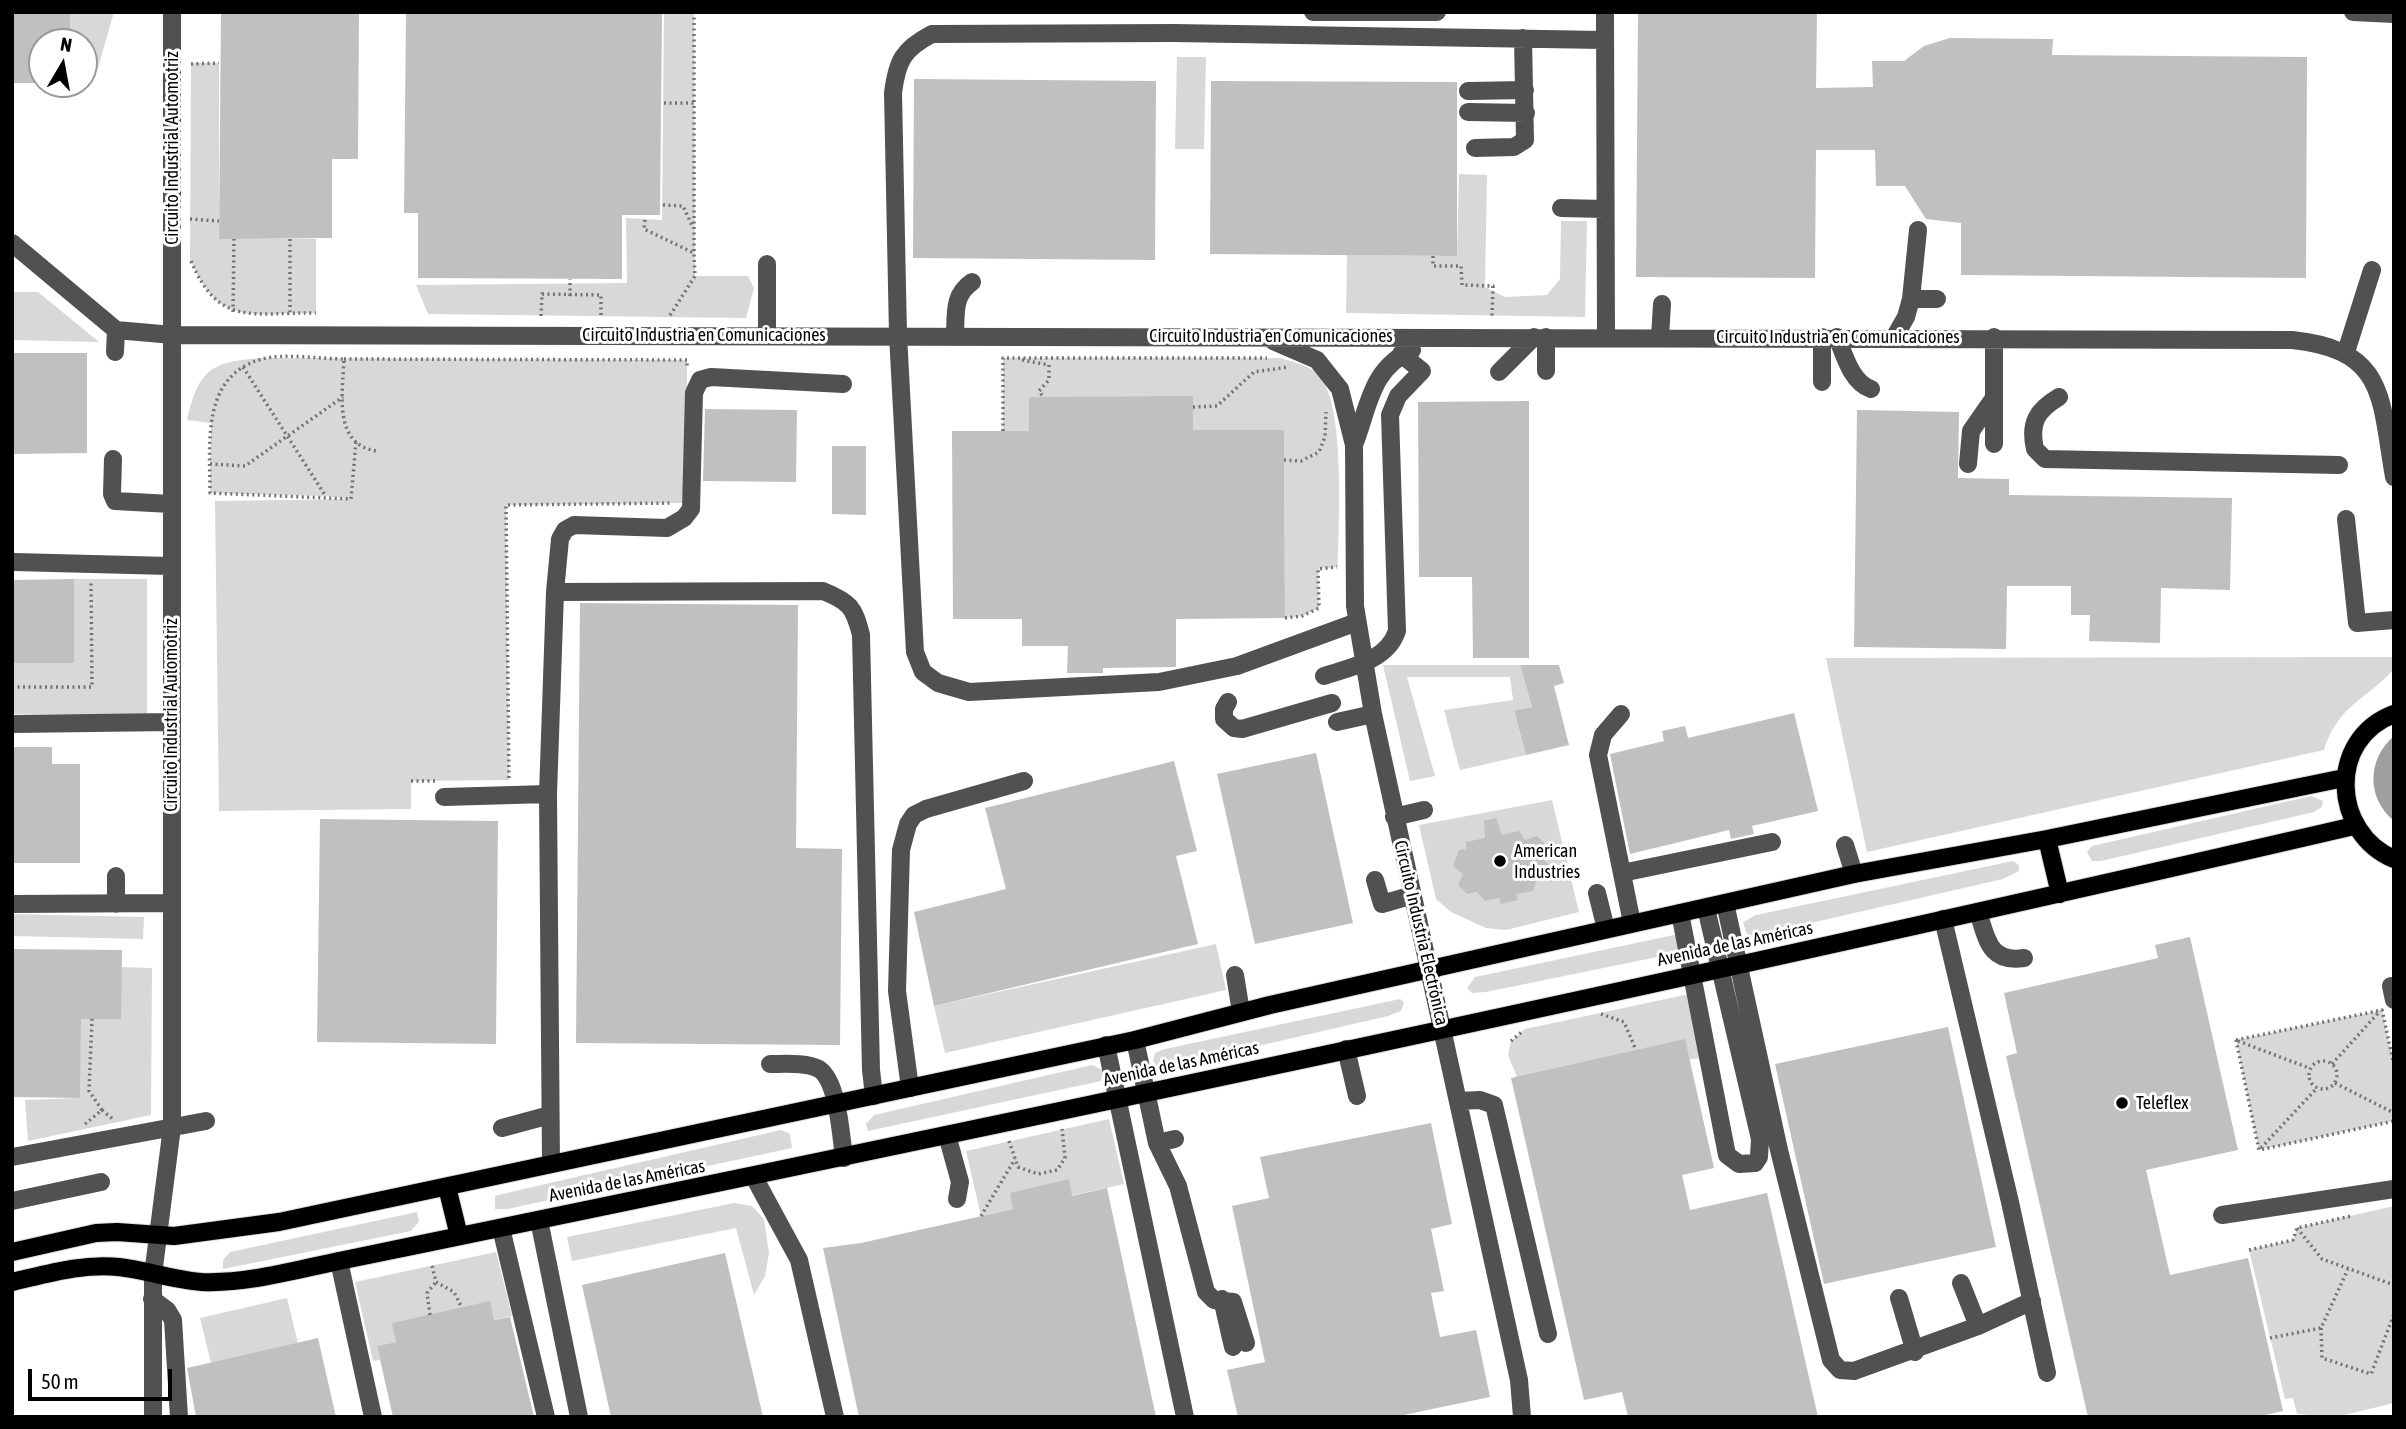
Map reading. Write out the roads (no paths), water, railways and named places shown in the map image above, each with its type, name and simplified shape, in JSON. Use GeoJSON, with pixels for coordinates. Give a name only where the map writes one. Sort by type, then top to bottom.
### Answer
{"type":"FeatureCollection","features":[{"type":"Feature","properties":{"kind":"main road"},"geometry":{"type":"LineString","coordinates":[[2394,714],[2365,733],[2351,754],[2344,778],[2346,803],[2354,826],[2370,845],[2394,859]]}},
{"type":"Feature","properties":{"kind":"main road","name":"Avenida de las Américas"},"geometry":{"type":"LineString","coordinates":[[12,1252],[96,1233],[117,1232],[156,1237],[240,1229],[447,1187],[1135,1040],[1428,968],[1854,874],[2047,839],[2344,778]]}},
{"type":"Feature","properties":{"kind":"main road","name":"Avenida de las Américas"},"geometry":{"type":"LineString","coordinates":[[12,1282],[96,1266],[126,1268],[200,1282],[235,1280],[339,1261],[754,1177],[1442,1030],[2060,894],[2354,826]]}},
{"type":"Feature","properties":{"kind":"main road"},"geometry":{"type":"LineString","coordinates":[[2047,839],[2060,894]]}},
{"type":"Feature","properties":{"kind":"main road"},"geometry":{"type":"LineString","coordinates":[[447,1187],[459,1236]]}},
{"type":"Feature","properties":{"kind":"street","name":"Circuito Industrial Automotriz"},"geometry":{"type":"LineString","coordinates":[[153,1417],[153,1275],[156,1237],[169,1171],[172,1127],[172,12]]}},
{"type":"Feature","properties":{"kind":"street"},"geometry":{"type":"LineString","coordinates":[[1313,12],[1437,12]]}},
{"type":"Feature","properties":{"kind":"street"},"geometry":{"type":"LineString","coordinates":[[1605,12],[1606,337]]}},
{"type":"Feature","properties":{"kind":"street"},"geometry":{"type":"LineString","coordinates":[[2353,12],[2394,14]]}},
{"type":"Feature","properties":{"kind":"street"},"geometry":{"type":"LineString","coordinates":[[1357,622],[1237,666],[1159,682],[969,692],[938,683],[923,672],[915,652],[898,335],[893,93],[902,56],[912,45],[932,34],[1174,33],[1604,40]]}},
{"type":"Feature","properties":{"kind":"street"},"geometry":{"type":"LineString","coordinates":[[1475,148],[1520,145],[1525,140],[1523,38]]}},
{"type":"Feature","properties":{"kind":"street"},"geometry":{"type":"LineString","coordinates":[[1468,91],[1525,90]]}},
{"type":"Feature","properties":{"kind":"street"},"geometry":{"type":"LineString","coordinates":[[1468,112],[1526,113]]}},
{"type":"Feature","properties":{"kind":"street"},"geometry":{"type":"LineString","coordinates":[[1561,208],[1605,209]]}},
{"type":"Feature","properties":{"kind":"street"},"geometry":{"type":"LineString","coordinates":[[1894,338],[1906,317],[1911,299],[1918,230]]}},
{"type":"Feature","properties":{"kind":"street"},"geometry":{"type":"LineString","coordinates":[[15,247],[116,330],[115,352]]}},
{"type":"Feature","properties":{"kind":"street"},"geometry":{"type":"LineString","coordinates":[[767,264],[767,336]]}},
{"type":"Feature","properties":{"kind":"street"},"geometry":{"type":"LineString","coordinates":[[2346,352],[2372,270]]}},
{"type":"Feature","properties":{"kind":"street"},"geometry":{"type":"LineString","coordinates":[[955,335],[956,301],[962,289],[972,282]]}},
{"type":"Feature","properties":{"kind":"street"},"geometry":{"type":"LineString","coordinates":[[1911,299],[1937,299]]}},
{"type":"Feature","properties":{"kind":"street"},"geometry":{"type":"LineString","coordinates":[[1660,337],[1662,304]]}},
{"type":"Feature","properties":{"kind":"street","name":"Circuito Industria en Comunicaciones"},"geometry":{"type":"LineString","coordinates":[[116,330],[173,335],[1994,337],[2292,340],[2326,343],[2346,352],[2363,366],[2379,395],[2394,477]]}},
{"type":"Feature","properties":{"kind":"street","name":"Circuito Industria Electrónica"},"geometry":{"type":"LineString","coordinates":[[1260,337],[1300,350],[1329,371],[1340,389],[1354,445],[1357,622],[1364,663],[1394,817],[1519,1380],[1522,1417]]}},
{"type":"Feature","properties":{"kind":"street","name":"Circuito Industria Electrónica"},"geometry":{"type":"LineString","coordinates":[[1354,445],[1373,385],[1383,370],[1412,349],[1477,337]]}},
{"type":"Feature","properties":{"kind":"street"},"geometry":{"type":"LineString","coordinates":[[1540,337],[1546,371]]}},
{"type":"Feature","properties":{"kind":"street"},"geometry":{"type":"LineString","coordinates":[[1499,372],[1540,337]]}},
{"type":"Feature","properties":{"kind":"street"},"geometry":{"type":"LineString","coordinates":[[1822,382],[1829,337]]}},
{"type":"Feature","properties":{"kind":"street"},"geometry":{"type":"LineString","coordinates":[[1829,337],[1860,383],[1871,389]]}},
{"type":"Feature","properties":{"kind":"street"},"geometry":{"type":"LineString","coordinates":[[1994,337],[1994,444]]}},
{"type":"Feature","properties":{"kind":"street"},"geometry":{"type":"LineString","coordinates":[[1324,676],[1364,663],[1388,649],[1397,631],[1390,415],[1398,396],[1422,371],[1401,355]]}},
{"type":"Feature","properties":{"kind":"street"},"geometry":{"type":"LineString","coordinates":[[551,1164],[548,794],[555,592],[560,539],[565,530],[574,525],[667,528],[684,518],[691,509],[694,393],[700,380],[710,377],[843,384]]}},
{"type":"Feature","properties":{"kind":"street"},"geometry":{"type":"LineString","coordinates":[[2059,397],[2044,405],[2034,419],[2035,449],[2045,459],[2339,465]]}},
{"type":"Feature","properties":{"kind":"street"},"geometry":{"type":"LineString","coordinates":[[1968,464],[1972,431],[1994,398]]}},
{"type":"Feature","properties":{"kind":"street"},"geometry":{"type":"LineString","coordinates":[[113,459],[112,495],[115,501],[171,504]]}},
{"type":"Feature","properties":{"kind":"street"},"geometry":{"type":"LineString","coordinates":[[2346,519],[2357,623],[2394,620]]}},
{"type":"Feature","properties":{"kind":"street"},"geometry":{"type":"LineString","coordinates":[[14,562],[170,566]]}},
{"type":"Feature","properties":{"kind":"street"},"geometry":{"type":"LineString","coordinates":[[555,592],[823,591],[845,600],[856,614],[861,635],[874,1096]]}},
{"type":"Feature","properties":{"kind":"street"},"geometry":{"type":"LineString","coordinates":[[1228,702],[1224,709],[1224,719],[1234,728],[1242,729],[1332,703]]}},
{"type":"Feature","properties":{"kind":"street"},"geometry":{"type":"LineString","coordinates":[[1337,722],[1373,714]]}},
{"type":"Feature","properties":{"kind":"street"},"geometry":{"type":"LineString","coordinates":[[1621,714],[1603,735],[1598,755],[1632,923]]}},
{"type":"Feature","properties":{"kind":"street"},"geometry":{"type":"LineString","coordinates":[[12,724],[171,722]]}},
{"type":"Feature","properties":{"kind":"street"},"geometry":{"type":"LineString","coordinates":[[910,1088],[897,990],[901,850],[908,824],[926,808],[1024,781]]}},
{"type":"Feature","properties":{"kind":"street"},"geometry":{"type":"LineString","coordinates":[[446,789],[548,794]]}},
{"type":"Feature","properties":{"kind":"street"},"geometry":{"type":"LineString","coordinates":[[1394,817],[1424,810]]}},
{"type":"Feature","properties":{"kind":"street"},"geometry":{"type":"LineString","coordinates":[[1622,873],[1772,842]]}},
{"type":"Feature","properties":{"kind":"street"},"geometry":{"type":"LineString","coordinates":[[1846,845],[1854,874]]}},
{"type":"Feature","properties":{"kind":"street"},"geometry":{"type":"LineString","coordinates":[[116,876],[116,904]]}},
{"type":"Feature","properties":{"kind":"street"},"geometry":{"type":"LineString","coordinates":[[1375,880],[1382,904],[1413,895]]}},
{"type":"Feature","properties":{"kind":"street"},"geometry":{"type":"LineString","coordinates":[[1597,893],[1606,929]]}},
{"type":"Feature","properties":{"kind":"street"},"geometry":{"type":"LineString","coordinates":[[12,904],[171,903]]}},
{"type":"Feature","properties":{"kind":"street"},"geometry":{"type":"LineString","coordinates":[[1680,913],[1727,1155],[1739,1164],[1755,1163],[1759,1157],[1760,1139],[1729,967],[1725,903]]}},
{"type":"Feature","properties":{"kind":"street"},"geometry":{"type":"LineString","coordinates":[[1706,908],[1729,967],[1831,1360],[1840,1370],[1854,1371],[1915,1352],[2032,1301]]}},
{"type":"Feature","properties":{"kind":"street"},"geometry":{"type":"LineString","coordinates":[[1978,912],[1991,949],[2006,959],[2024,958]]}},
{"type":"Feature","properties":{"kind":"street"},"geometry":{"type":"LineString","coordinates":[[1943,919],[2047,1373]]}},
{"type":"Feature","properties":{"kind":"street"},"geometry":{"type":"LineString","coordinates":[[1235,975],[1241,1012]]}},
{"type":"Feature","properties":{"kind":"street"},"geometry":{"type":"LineString","coordinates":[[1135,1040],[1157,1143],[1178,1186],[1206,1292],[1209,1298],[1229,1299],[1237,1308],[1240,1345]]}},
{"type":"Feature","properties":{"kind":"street"},"geometry":{"type":"LineString","coordinates":[[1106,1045],[1185,1417]]}},
{"type":"Feature","properties":{"kind":"street"},"geometry":{"type":"LineString","coordinates":[[1346,1049],[1357,1096]]}},
{"type":"Feature","properties":{"kind":"street"},"geometry":{"type":"LineString","coordinates":[[770,1064],[818,1069],[828,1077],[836,1104],[844,1158]]}},
{"type":"Feature","properties":{"kind":"street"},"geometry":{"type":"LineString","coordinates":[[1458,1101],[1480,1100],[1494,1105],[1548,1334]]}},
{"type":"Feature","properties":{"kind":"street"},"geometry":{"type":"LineString","coordinates":[[502,1128],[550,1115]]}},
{"type":"Feature","properties":{"kind":"street"},"geometry":{"type":"LineString","coordinates":[[13,1155],[206,1121]]}},
{"type":"Feature","properties":{"kind":"street"},"geometry":{"type":"LineString","coordinates":[[947,1135],[960,1182],[957,1199]]}},
{"type":"Feature","properties":{"kind":"street"},"geometry":{"type":"LineString","coordinates":[[1157,1143],[1175,1139]]}},
{"type":"Feature","properties":{"kind":"street"},"geometry":{"type":"LineString","coordinates":[[754,1177],[799,1260],[835,1417]]}},
{"type":"Feature","properties":{"kind":"street"},"geometry":{"type":"LineString","coordinates":[[12,1201],[101,1182]]}},
{"type":"Feature","properties":{"kind":"street"},"geometry":{"type":"LineString","coordinates":[[2222,1214],[2394,1189]]}},
{"type":"Feature","properties":{"kind":"street"},"geometry":{"type":"LineString","coordinates":[[539,1220],[579,1417]]}},
{"type":"Feature","properties":{"kind":"street"},"geometry":{"type":"LineString","coordinates":[[501,1228],[546,1417]]}},
{"type":"Feature","properties":{"kind":"street"},"geometry":{"type":"LineString","coordinates":[[339,1261],[373,1417]]}},
{"type":"Feature","properties":{"kind":"street"},"geometry":{"type":"LineString","coordinates":[[1961,1283],[1978,1326]]}},
{"type":"Feature","properties":{"kind":"street"},"geometry":{"type":"LineString","coordinates":[[1899,1298],[1915,1352]]}},
{"type":"Feature","properties":{"kind":"street"},"geometry":{"type":"LineString","coordinates":[[152,1299],[167,1310],[173,1320],[178,1417]]}},
{"type":"Feature","properties":{"kind":"place","name":"American Industries"},"geometry":{"type":"Point","coordinates":[1500,861]}},
{"type":"Feature","properties":{"kind":"place","name":"Teleflex"},"geometry":{"type":"Point","coordinates":[2122,1103]}}]}
